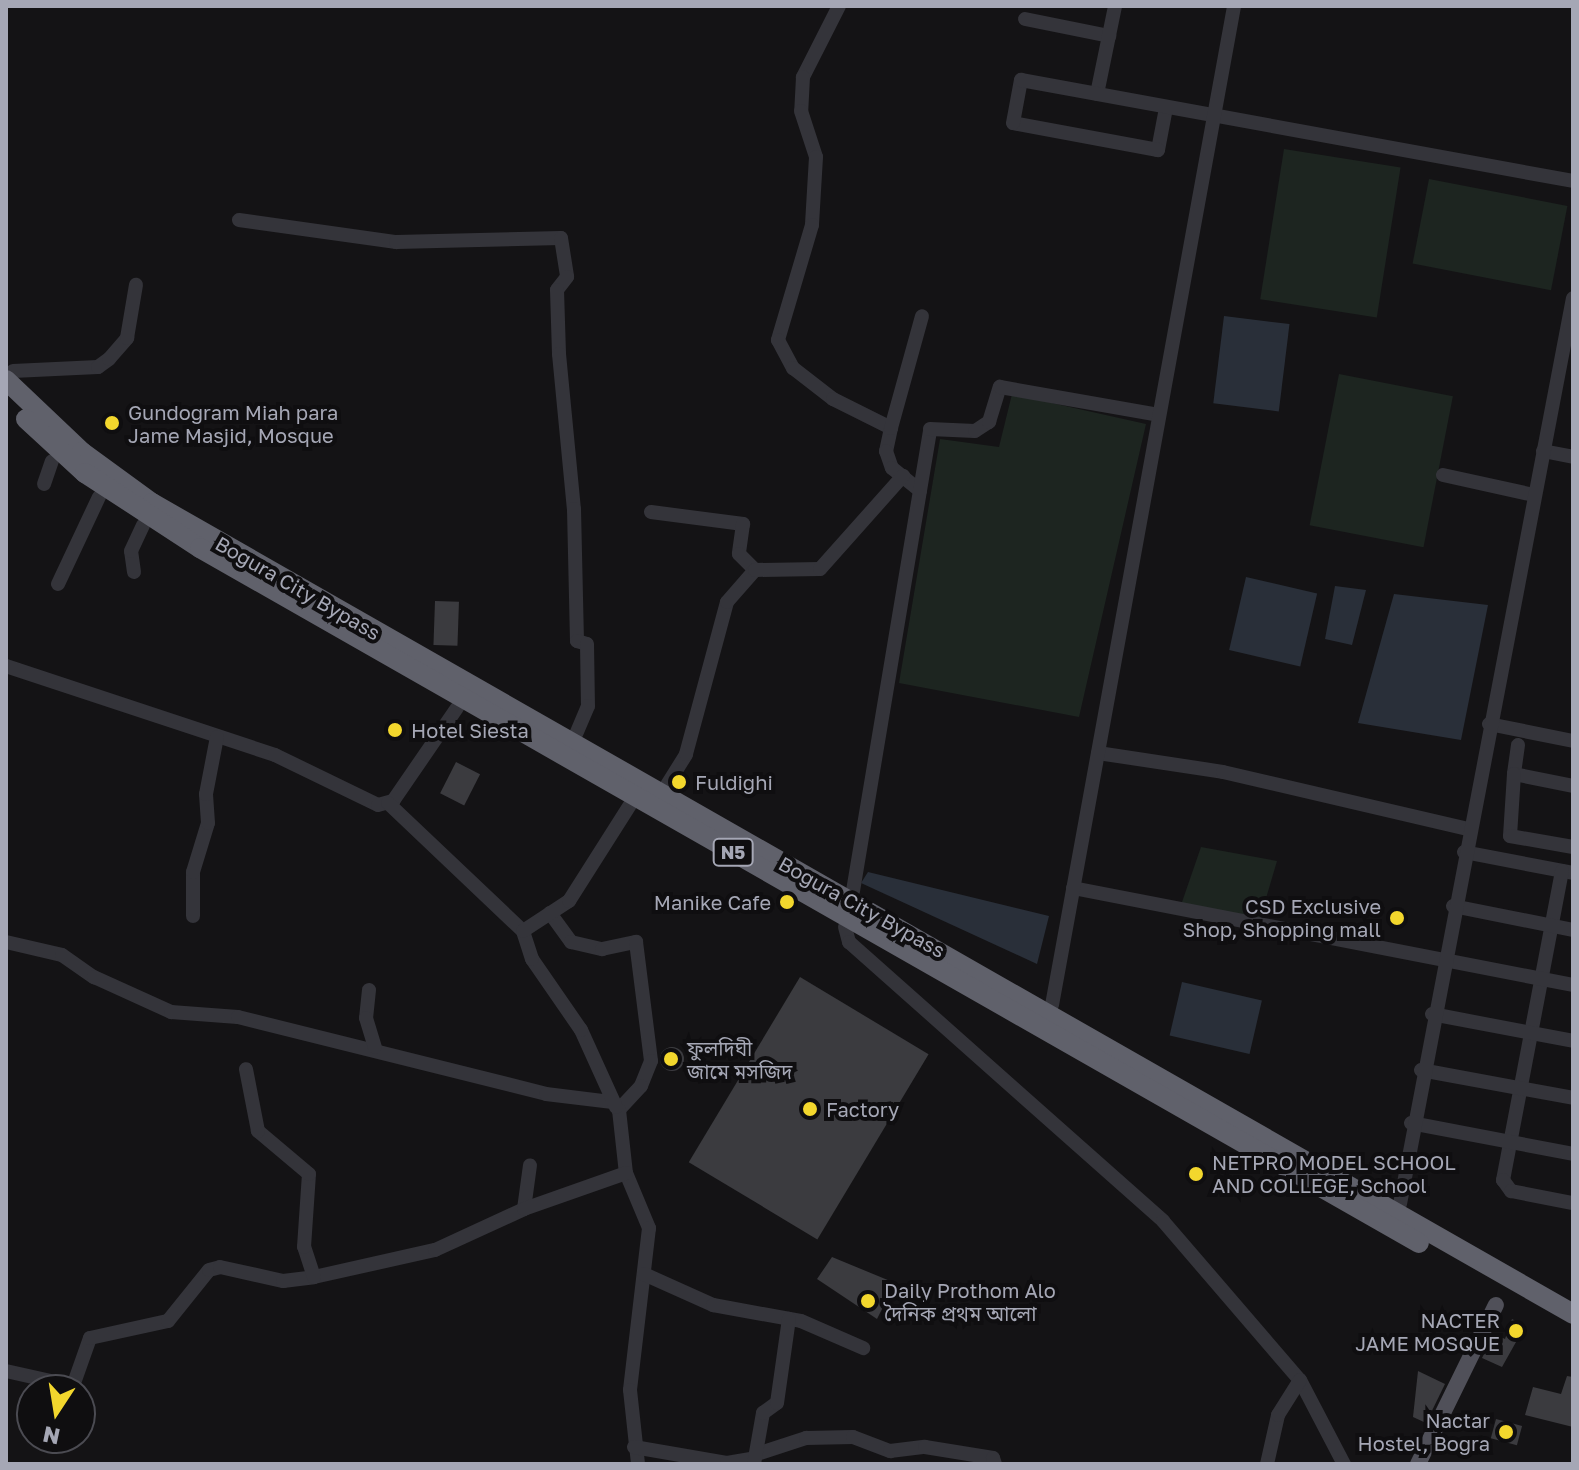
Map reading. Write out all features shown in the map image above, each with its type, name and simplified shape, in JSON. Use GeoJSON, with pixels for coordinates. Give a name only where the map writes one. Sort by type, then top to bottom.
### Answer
{"type":"FeatureCollection","features":[{"type":"Feature","properties":{"kind":"highway","name":"Bogura City Bypass"},"geometry":{"type":"LineString","coordinates":[[9,375],[82,452],[152,503],[1484,1272]]}},
{"type":"Feature","properties":{"kind":"highway","name":"Bogura City Bypass"},"geometry":{"type":"LineString","coordinates":[[6,399],[85,473],[200,548],[1484,1272]]}},
{"type":"Feature","properties":{"kind":"highway","name":"N5"},"geometry":{"type":"LineString","coordinates":[[1484,1272],[1573,1314]]}},
{"type":"Feature","properties":{"kind":"highway","name":"N5"},"geometry":{"type":"LineString","coordinates":[[1484,1272],[1573,1328]]}},
{"type":"Feature","properties":{"kind":"main road"},"geometry":{"type":"LineString","coordinates":[[1418,1464],[1496,1305]]}},
{"type":"Feature","properties":{"kind":"street"},"geometry":{"type":"LineString","coordinates":[[839,6],[803,77],[801,111],[816,157],[812,225],[778,340],[793,368],[833,399],[891,428]]}},
{"type":"Feature","properties":{"kind":"street"},"geometry":{"type":"LineString","coordinates":[[1097,94],[1115,6]]}},
{"type":"Feature","properties":{"kind":"street"},"geometry":{"type":"LineString","coordinates":[[1052,1005],[1234,6]]}},
{"type":"Feature","properties":{"kind":"street"},"geometry":{"type":"LineString","coordinates":[[1025,19],[1109,36]]}},
{"type":"Feature","properties":{"kind":"street"},"geometry":{"type":"LineString","coordinates":[[1166,108],[1158,150],[1013,123],[1021,80],[1573,181]]}},
{"type":"Feature","properties":{"kind":"street"},"geometry":{"type":"LineString","coordinates":[[239,220],[396,242],[561,238],[567,277],[557,290],[559,354],[574,509],[577,641],[587,644],[588,706],[576,734]]}},
{"type":"Feature","properties":{"kind":"street"},"geometry":{"type":"LineString","coordinates":[[9,375],[98,367],[127,338],[136,285]]}},
{"type":"Feature","properties":{"kind":"street"},"geometry":{"type":"LineString","coordinates":[[1400,1204],[1421,1070],[1572,307]]}},
{"type":"Feature","properties":{"kind":"street"},"geometry":{"type":"LineString","coordinates":[[920,491],[903,476],[886,451],[922,316]]}},
{"type":"Feature","properties":{"kind":"street"},"geometry":{"type":"LineString","coordinates":[[853,891],[930,429],[975,431],[989,422],[1000,387],[1159,415]]}},
{"type":"Feature","properties":{"kind":"street"},"geometry":{"type":"LineString","coordinates":[[1543,451],[1573,457]]}},
{"type":"Feature","properties":{"kind":"street"},"geometry":{"type":"LineString","coordinates":[[44,484],[52,461]]}},
{"type":"Feature","properties":{"kind":"street"},"geometry":{"type":"LineString","coordinates":[[1443,475],[1534,495]]}},
{"type":"Feature","properties":{"kind":"street"},"geometry":{"type":"LineString","coordinates":[[651,512],[743,524],[739,554],[755,570],[820,569],[903,476]]}},
{"type":"Feature","properties":{"kind":"street"},"geometry":{"type":"LineString","coordinates":[[58,584],[99,497]]}},
{"type":"Feature","properties":{"kind":"street"},"geometry":{"type":"LineString","coordinates":[[134,572],[131,551],[143,525]]}},
{"type":"Feature","properties":{"kind":"street"},"geometry":{"type":"LineString","coordinates":[[667,785],[686,754],[727,602],[755,570]]}},
{"type":"Feature","properties":{"kind":"street"},"geometry":{"type":"LineString","coordinates":[[6,666],[275,755],[378,805],[388,803],[457,708]]}},
{"type":"Feature","properties":{"kind":"street"},"geometry":{"type":"LineString","coordinates":[[1489,724],[1573,741]]}},
{"type":"Feature","properties":{"kind":"street"},"geometry":{"type":"LineString","coordinates":[[193,916],[193,872],[208,823],[206,794],[217,737]]}},
{"type":"Feature","properties":{"kind":"street"},"geometry":{"type":"LineString","coordinates":[[1518,745],[1510,836],[1573,847]]}},
{"type":"Feature","properties":{"kind":"street"},"geometry":{"type":"LineString","coordinates":[[1098,753],[1223,772],[1468,829]]}},
{"type":"Feature","properties":{"kind":"street"},"geometry":{"type":"LineString","coordinates":[[1514,774],[1573,786]]}},
{"type":"Feature","properties":{"kind":"street"},"geometry":{"type":"LineString","coordinates":[[388,803],[523,931],[532,959],[581,1030],[615,1106],[626,1173],[649,1228],[630,1390],[638,1464]]}},
{"type":"Feature","properties":{"kind":"street"},"geometry":{"type":"LineString","coordinates":[[523,931],[569,901],[630,805]]}},
{"type":"Feature","properties":{"kind":"street"},"geometry":{"type":"LineString","coordinates":[[1464,852],[1568,872],[1551,926],[1540,979],[1503,1187],[1573,1203]]}},
{"type":"Feature","properties":{"kind":"street"},"geometry":{"type":"LineString","coordinates":[[1073,888],[1573,985]]}},
{"type":"Feature","properties":{"kind":"street"},"geometry":{"type":"LineString","coordinates":[[1453,906],[1573,930]]}},
{"type":"Feature","properties":{"kind":"street"},"geometry":{"type":"LineString","coordinates":[[6,942],[62,955],[149,1006],[375,1047],[546,1094],[615,1106],[641,1086],[651,1061],[636,942],[602,949],[571,942],[550,913]]}},
{"type":"Feature","properties":{"kind":"street"},"geometry":{"type":"LineString","coordinates":[[845,927],[849,942],[1163,1221],[1300,1380],[1344,1464]]}},
{"type":"Feature","properties":{"kind":"street"},"geometry":{"type":"LineString","coordinates":[[369,990],[366,1018],[375,1047]]}},
{"type":"Feature","properties":{"kind":"street"},"geometry":{"type":"LineString","coordinates":[[1432,1014],[1573,1041]]}},
{"type":"Feature","properties":{"kind":"street"},"geometry":{"type":"LineString","coordinates":[[246,1069],[258,1131],[309,1174],[304,1247],[314,1277]]}},
{"type":"Feature","properties":{"kind":"street"},"geometry":{"type":"LineString","coordinates":[[1421,1070],[1573,1098]]}},
{"type":"Feature","properties":{"kind":"street"},"geometry":{"type":"LineString","coordinates":[[1411,1123],[1573,1154]]}},
{"type":"Feature","properties":{"kind":"street"},"geometry":{"type":"LineString","coordinates":[[524,1209],[530,1165]]}},
{"type":"Feature","properties":{"kind":"street"},"geometry":{"type":"LineString","coordinates":[[6,1371],[73,1386],[90,1338],[168,1321],[209,1270],[220,1267],[283,1281],[435,1250],[524,1209],[626,1173]]}},
{"type":"Feature","properties":{"kind":"street"},"geometry":{"type":"LineString","coordinates":[[644,1274],[713,1305],[789,1319],[863,1348]]}},
{"type":"Feature","properties":{"kind":"street"},"geometry":{"type":"LineString","coordinates":[[755,1459],[763,1413],[777,1403],[789,1319]]}},
{"type":"Feature","properties":{"kind":"street"},"geometry":{"type":"LineString","coordinates":[[1267,1464],[1278,1415],[1300,1380]]}},
{"type":"Feature","properties":{"kind":"street"},"geometry":{"type":"LineString","coordinates":[[634,1447],[727,1463],[755,1459],[806,1438],[853,1437],[889,1458],[925,1447],[993,1458],[995,1464]]}},
{"type":"Feature","properties":{"kind":"shaded area"},"geometry":{"type":"Polygon","coordinates":[[[1284,149],[1401,167],[1377,318],[1260,299],[1284,149]]]}},
{"type":"Feature","properties":{"kind":"shaded area"},"geometry":{"type":"Polygon","coordinates":[[[1429,179],[1567,206],[1551,290],[1413,263],[1429,179]]]}},
{"type":"Feature","properties":{"kind":"shaded area"},"geometry":{"type":"Polygon","coordinates":[[[1224,316],[1290,324],[1279,411],[1213,403],[1224,316]]]}},
{"type":"Feature","properties":{"kind":"shaded area"},"geometry":{"type":"Polygon","coordinates":[[[1339,374],[1453,396],[1423,547],[1310,525],[1339,374]]]}},
{"type":"Feature","properties":{"kind":"shaded area"},"geometry":{"type":"Polygon","coordinates":[[[1012,394],[1146,424],[1079,717],[899,683],[940,439],[999,447],[1012,394]]]}},
{"type":"Feature","properties":{"kind":"shaded area"},"geometry":{"type":"Polygon","coordinates":[[[1246,577],[1317,593],[1300,666],[1229,650],[1246,577]]]}},
{"type":"Feature","properties":{"kind":"shaded area"},"geometry":{"type":"Polygon","coordinates":[[[1335,586],[1366,590],[1352,645],[1325,639],[1335,586]]]}},
{"type":"Feature","properties":{"kind":"shaded area"},"geometry":{"type":"Polygon","coordinates":[[[1394,594],[1488,605],[1461,740],[1358,723],[1394,594]]]}},
{"type":"Feature","properties":{"kind":"shaded area"},"geometry":{"type":"Polygon","coordinates":[[[1201,847],[1277,861],[1259,922],[1181,905],[1201,847]]]}},
{"type":"Feature","properties":{"kind":"shaded area"},"geometry":{"type":"Polygon","coordinates":[[[868,872],[1049,916],[1037,964],[861,883],[868,872]]]}},
{"type":"Feature","properties":{"kind":"shaded area"},"geometry":{"type":"Polygon","coordinates":[[[1182,982],[1262,1000],[1250,1054],[1170,1036],[1182,982]]]}},
{"type":"Feature","properties":{"kind":"building"},"geometry":{"type":"Polygon","coordinates":[[[435,601],[459,602],[457,646],[433,645],[435,601]]]}},
{"type":"Feature","properties":{"kind":"building"},"geometry":{"type":"Polygon","coordinates":[[[456,762],[480,774],[464,805],[440,793],[456,762]]]}},
{"type":"Feature","properties":{"kind":"building","name":"Factory"},"geometry":{"type":"Polygon","coordinates":[[[800,977],[929,1054],[817,1239],[689,1162],[800,977]]]}},
{"type":"Feature","properties":{"kind":"building","name":"ফুলদিঘী জামে মসজিদ"},"geometry":{"type":"Polygon","coordinates":[[[672,1047],[681,1050],[684,1059],[681,1068],[672,1071],[663,1068],[660,1059],[663,1050],[672,1047]]]}},
{"type":"Feature","properties":{"kind":"building","name":"Daily Prothom Alo দৈনিক প্রথম আলো"},"geometry":{"type":"Polygon","coordinates":[[[832,1257],[895,1283],[877,1319],[817,1279],[832,1257]]]}},
{"type":"Feature","properties":{"kind":"building"},"geometry":{"type":"Polygon","coordinates":[[[1512,1319],[1525,1326],[1502,1367],[1482,1358],[1494,1334],[1505,1339],[1512,1319]]]}},
{"type":"Feature","properties":{"kind":"building"},"geometry":{"type":"Polygon","coordinates":[[[1418,1371],[1445,1384],[1426,1423],[1413,1417],[1418,1371]]]}},
{"type":"Feature","properties":{"kind":"building"},"geometry":{"type":"Polygon","coordinates":[[[1567,1376],[1573,1377],[1573,1427],[1525,1415],[1533,1387],[1561,1394],[1567,1376]]]}},
{"type":"Feature","properties":{"kind":"building","name":"Nactar Hostel, Bogra"},"geometry":{"type":"Polygon","coordinates":[[[1496,1419],[1522,1426],[1517,1445],[1491,1438],[1496,1419]]]}},
{"type":"Feature","properties":{"kind":"place","name":"Gundogram Miah para Jame Masjid, Mosque"},"geometry":{"type":"Point","coordinates":[112,423]}},
{"type":"Feature","properties":{"kind":"place","name":"Hotel Siesta"},"geometry":{"type":"Point","coordinates":[395,730]}},
{"type":"Feature","properties":{"kind":"place","name":"Fuldighi"},"geometry":{"type":"Point","coordinates":[679,782]}},
{"type":"Feature","properties":{"kind":"place","name":"Manike Cafe"},"geometry":{"type":"Point","coordinates":[787,902]}},
{"type":"Feature","properties":{"kind":"place","name":"CSD Exclusive Shop, Shopping mall"},"geometry":{"type":"Point","coordinates":[1397,918]}},
{"type":"Feature","properties":{"kind":"place","name":"ফুলদিঘী জামে মসজিদ"},"geometry":{"type":"Point","coordinates":[671,1059]}},
{"type":"Feature","properties":{"kind":"place","name":"Factory"},"geometry":{"type":"Point","coordinates":[810,1109]}},
{"type":"Feature","properties":{"kind":"place","name":"NETPRO MODEL SCHOOL AND COLLEGE, School"},"geometry":{"type":"Point","coordinates":[1196,1174]}},
{"type":"Feature","properties":{"kind":"place","name":"Daily Prothom Alo দৈনিক প্রথম আলো"},"geometry":{"type":"Point","coordinates":[868,1301]}},
{"type":"Feature","properties":{"kind":"place","name":"NACTER JAME MOSQUE"},"geometry":{"type":"Point","coordinates":[1516,1331]}},
{"type":"Feature","properties":{"kind":"place","name":"Nactar Hostel, Bogra"},"geometry":{"type":"Point","coordinates":[1506,1432]}}]}
